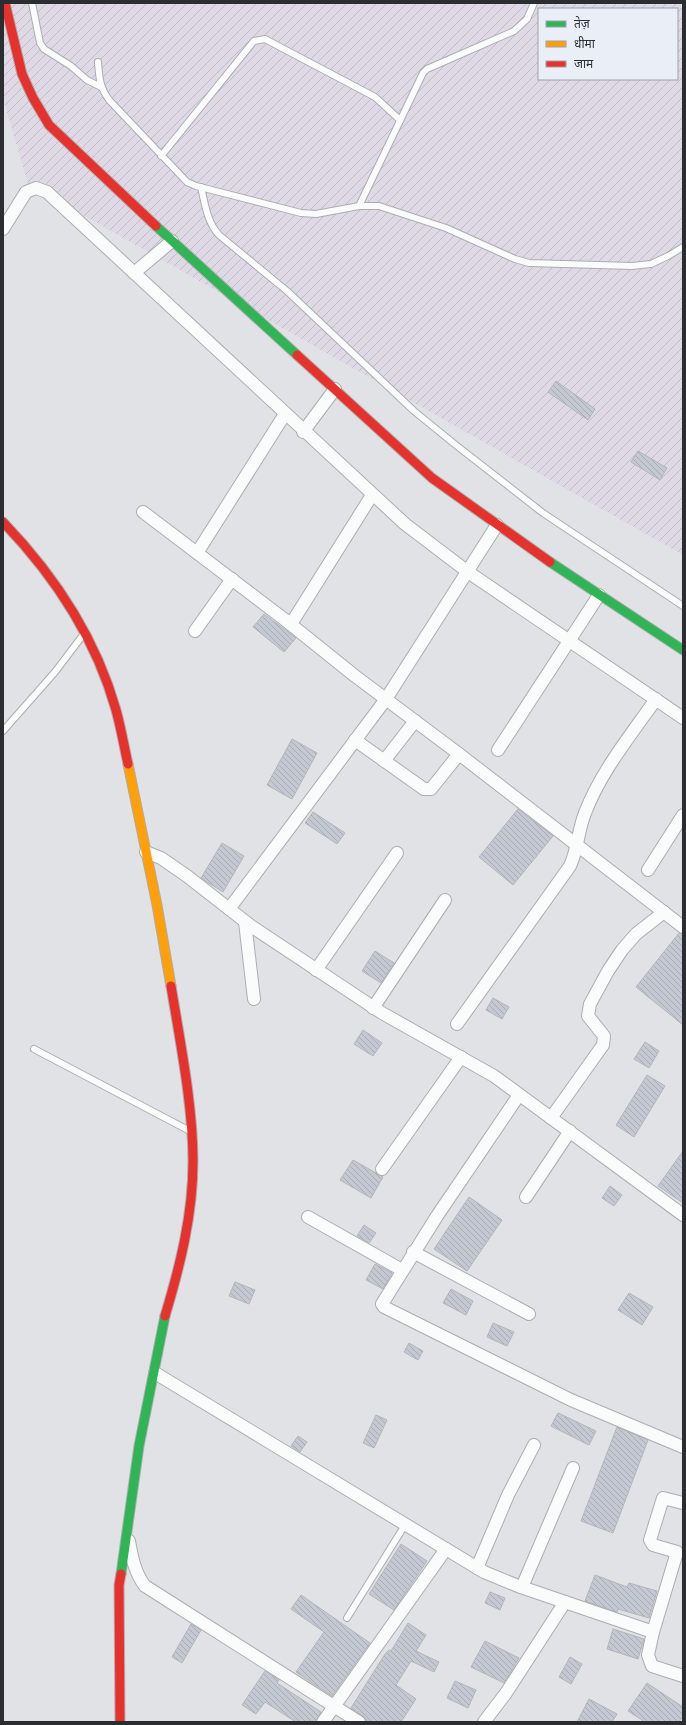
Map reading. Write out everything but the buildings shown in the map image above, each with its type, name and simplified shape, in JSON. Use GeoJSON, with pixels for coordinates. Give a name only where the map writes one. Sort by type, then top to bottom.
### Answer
{"type":"FeatureCollection","features":[{"type":"Feature","properties":{"kind":"street"},"geometry":{"type":"LineString","coordinates":[[5,3],[22,74],[33,98],[49,125],[172,241],[432,478],[600,595],[683,650]]}},
{"type":"Feature","properties":{"kind":"street"},"geometry":{"type":"LineString","coordinates":[[3,229],[26,192],[36,188],[43,190],[404,524],[468,572],[683,718]]}},
{"type":"Feature","properties":{"kind":"street"},"geometry":{"type":"LineString","coordinates":[[134,273],[172,241]]}},
{"type":"Feature","properties":{"kind":"street"},"geometry":{"type":"LineString","coordinates":[[304,432],[335,389]]}},
{"type":"Feature","properties":{"kind":"street"},"geometry":{"type":"LineString","coordinates":[[197,553],[285,414]]}},
{"type":"Feature","properties":{"kind":"street"},"geometry":{"type":"LineString","coordinates":[[291,624],[372,495]]}},
{"type":"Feature","properties":{"kind":"street"},"geometry":{"type":"LineString","coordinates":[[142,512],[291,624],[386,699],[683,927]]}},
{"type":"Feature","properties":{"kind":"street"},"geometry":{"type":"LineString","coordinates":[[3,522],[26,546],[50,576],[100,663],[116,710],[136,797],[178,1028],[192,1132],[193,1161],[191,1197],[186,1237],[177,1277],[161,1329],[155,1373],[139,1446],[126,1530],[119,1603],[120,1722]]}},
{"type":"Feature","properties":{"kind":"street"},"geometry":{"type":"LineString","coordinates":[[229,909],[386,699],[498,525]]}},
{"type":"Feature","properties":{"kind":"street"},"geometry":{"type":"LineString","coordinates":[[195,631],[232,580]]}},
{"type":"Feature","properties":{"kind":"street"},"geometry":{"type":"LineString","coordinates":[[498,750],[600,595]]}},
{"type":"Feature","properties":{"kind":"street"},"geometry":{"type":"LineString","coordinates":[[457,1024],[570,866],[574,857],[575,844],[584,814],[593,794],[606,772],[656,699]]}},
{"type":"Feature","properties":{"kind":"street"},"geometry":{"type":"LineString","coordinates":[[384,761],[415,721]]}},
{"type":"Feature","properties":{"kind":"street"},"geometry":{"type":"LineString","coordinates":[[355,740],[424,789],[431,789],[459,754]]}},
{"type":"Feature","properties":{"kind":"street"},"geometry":{"type":"LineString","coordinates":[[648,870],[683,815]]}},
{"type":"Feature","properties":{"kind":"street"},"geometry":{"type":"LineString","coordinates":[[146,852],[160,858],[187,876],[245,922],[373,1008],[494,1076],[683,1215]]}},
{"type":"Feature","properties":{"kind":"street"},"geometry":{"type":"LineString","coordinates":[[316,970],[397,853]]}},
{"type":"Feature","properties":{"kind":"street"},"geometry":{"type":"LineString","coordinates":[[373,1008],[445,900]]}},
{"type":"Feature","properties":{"kind":"street"},"geometry":{"type":"LineString","coordinates":[[551,1118],[603,1045],[604,1036],[590,1019],[588,1011],[608,971],[636,934],[664,912]]}},
{"type":"Feature","properties":{"kind":"street"},"geometry":{"type":"LineString","coordinates":[[245,922],[254,999]]}},
{"type":"Feature","properties":{"kind":"street"},"geometry":{"type":"LineString","coordinates":[[382,1169],[461,1057]]}},
{"type":"Feature","properties":{"kind":"street"},"geometry":{"type":"LineString","coordinates":[[519,1095],[413,1252],[382,1304],[384,1307],[571,1400],[683,1447]]}},
{"type":"Feature","properties":{"kind":"street"},"geometry":{"type":"LineString","coordinates":[[526,1197],[570,1131]]}},
{"type":"Feature","properties":{"kind":"street"},"geometry":{"type":"LineString","coordinates":[[308,1217],[402,1270]]}},
{"type":"Feature","properties":{"kind":"street"},"geometry":{"type":"LineString","coordinates":[[413,1252],[529,1314]]}},
{"type":"Feature","properties":{"kind":"street"},"geometry":{"type":"LineString","coordinates":[[155,1373],[477,1568],[522,1587],[653,1632]]}},
{"type":"Feature","properties":{"kind":"street"},"geometry":{"type":"LineString","coordinates":[[477,1568],[508,1495],[534,1445]]}},
{"type":"Feature","properties":{"kind":"street"},"geometry":{"type":"LineString","coordinates":[[522,1587],[573,1468]]}},
{"type":"Feature","properties":{"kind":"street"},"geometry":{"type":"LineString","coordinates":[[683,1503],[663,1498],[650,1540],[653,1545],[677,1552],[653,1632],[648,1655],[652,1666],[683,1676]]}},
{"type":"Feature","properties":{"kind":"street"},"geometry":{"type":"LineString","coordinates":[[126,1530],[135,1569],[145,1586],[360,1722]]}},
{"type":"Feature","properties":{"kind":"street"},"geometry":{"type":"LineString","coordinates":[[323,1722],[446,1549]]}},
{"type":"Feature","properties":{"kind":"street"},"geometry":{"type":"LineString","coordinates":[[484,1722],[506,1693],[565,1602]]}},
{"type":"Feature","properties":{"kind":"lane"},"geometry":{"type":"LineString","coordinates":[[32,3],[40,43],[44,50],[71,66],[87,80],[101,87]]}},
{"type":"Feature","properties":{"kind":"lane"},"geometry":{"type":"LineString","coordinates":[[359,206],[419,78],[427,69],[514,31],[527,19],[534,3]]}},
{"type":"Feature","properties":{"kind":"lane"},"geometry":{"type":"LineString","coordinates":[[162,156],[254,41],[259,39],[265,39],[375,97],[400,120]]}},
{"type":"Feature","properties":{"kind":"lane"},"geometry":{"type":"LineString","coordinates":[[98,62],[101,87],[110,101],[187,182],[201,187],[301,213],[316,214],[359,206],[379,206],[439,226],[515,259],[529,263],[632,266],[651,264],[683,247]]}},
{"type":"Feature","properties":{"kind":"lane"},"geometry":{"type":"LineString","coordinates":[[201,187],[208,218],[213,229],[287,291],[414,411],[543,513],[683,606]]}},
{"type":"Feature","properties":{"kind":"lane"},"geometry":{"type":"LineString","coordinates":[[3,731],[55,672],[84,634]]}},
{"type":"Feature","properties":{"kind":"lane"},"geometry":{"type":"LineString","coordinates":[[34,1049],[192,1132]]}},
{"type":"Feature","properties":{"kind":"lane"},"geometry":{"type":"LineString","coordinates":[[347,1618],[405,1525]]}},
{"type":"Feature","properties":{"kind":"shaded area"},"geometry":{"type":"Polygon","coordinates":[[[3,3],[683,3],[683,555],[28,184],[3,98],[3,3]]]}},
{"type":"Feature","properties":{"kind":"traffic: fast"},"geometry":{"type":"LineString","coordinates":[[156,226],[297,355]]}},
{"type":"Feature","properties":{"kind":"traffic: fast"},"geometry":{"type":"LineString","coordinates":[[550,562],[683,650]]}},
{"type":"Feature","properties":{"kind":"traffic: fast"},"geometry":{"type":"LineString","coordinates":[[121,1574],[139,1446],[165,1316]]}},
{"type":"Feature","properties":{"kind":"traffic: slow"},"geometry":{"type":"LineString","coordinates":[[128,764],[157,905],[171,986]]}},
{"type":"Feature","properties":{"kind":"traffic: jam"},"geometry":{"type":"LineString","coordinates":[[5,3],[22,74],[33,98],[49,125],[156,226]]}},
{"type":"Feature","properties":{"kind":"traffic: jam"},"geometry":{"type":"LineString","coordinates":[[297,355],[432,478],[550,562]]}},
{"type":"Feature","properties":{"kind":"traffic: jam"},"geometry":{"type":"LineString","coordinates":[[3,522],[22,542],[56,586],[85,633],[97,658],[116,710],[128,764]]}},
{"type":"Feature","properties":{"kind":"traffic: jam"},"geometry":{"type":"LineString","coordinates":[[165,1316],[185,1240],[191,1201],[193,1161],[191,1118],[171,986]]}},
{"type":"Feature","properties":{"kind":"traffic: jam"},"geometry":{"type":"LineString","coordinates":[[120,1722],[119,1585],[121,1574]]}}]}
